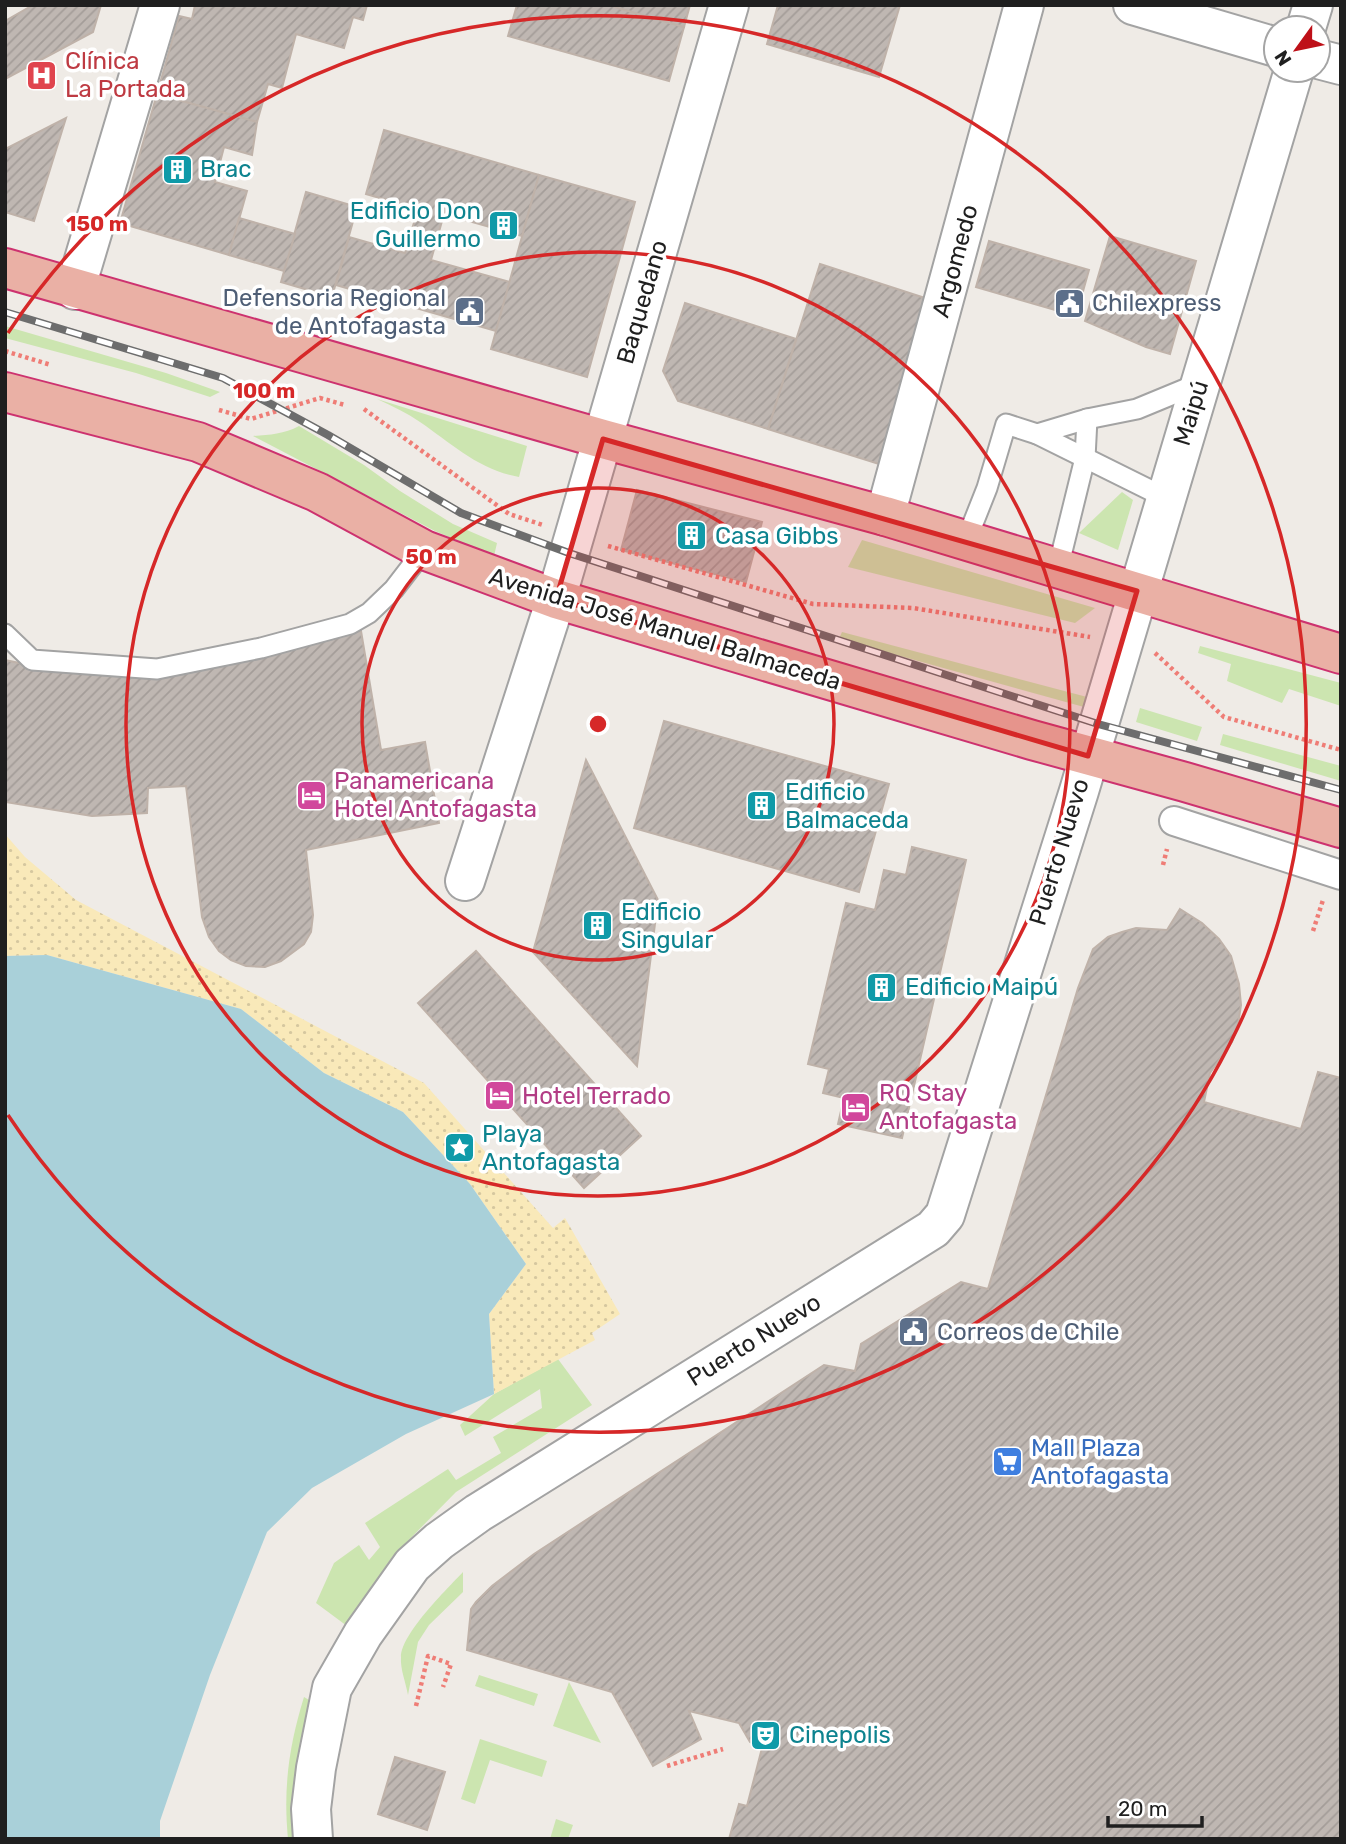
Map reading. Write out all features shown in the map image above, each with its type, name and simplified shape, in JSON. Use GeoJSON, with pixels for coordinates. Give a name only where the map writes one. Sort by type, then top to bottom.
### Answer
{"type":"FeatureCollection","features":[{"type":"Feature","properties":{"kind":"highway"},"geometry":{"type":"LineString","coordinates":[[5,268],[603,439],[886,516],[1341,654]]}},
{"type":"Feature","properties":{"kind":"highway","name":"Avenida José Manuel Balmaceda"},"geometry":{"type":"LineString","coordinates":[[5,391],[198,442],[317,492],[424,550],[556,599],[1341,828]]}},
{"type":"Feature","properties":{"kind":"street"},"geometry":{"type":"LineString","coordinates":[[75,290],[160,5]]}},
{"type":"Feature","properties":{"kind":"street","name":"Baquedano"},"geometry":{"type":"LineString","coordinates":[[465,881],[556,599],[729,5]]}},
{"type":"Feature","properties":{"kind":"street","name":"Argomedo"},"geometry":{"type":"LineString","coordinates":[[886,516],[1024,5]]}},
{"type":"Feature","properties":{"kind":"street"},"geometry":{"type":"LineString","coordinates":[[1133,5],[1262,43]]}},
{"type":"Feature","properties":{"kind":"street","name":"Maipú"},"geometry":{"type":"LineString","coordinates":[[1088,756],[1290,84]]}},
{"type":"Feature","properties":{"kind":"street","name":"Puerto Nuevo"},"geometry":{"type":"LineString","coordinates":[[313,1839],[312,1808],[316,1768],[332,1688],[363,1634],[412,1564],[478,1513],[933,1229],[945,1215],[1088,756]]}},
{"type":"Feature","properties":{"kind":"street"},"geometry":{"type":"LineString","coordinates":[[1174,821],[1341,875]]}},
{"type":"Feature","properties":{"kind":"lane"},"geometry":{"type":"LineString","coordinates":[[1037,434],[1087,419],[1137,409],[1200,383]]}},
{"type":"Feature","properties":{"kind":"lane"},"geometry":{"type":"LineString","coordinates":[[1058,568],[1085,458],[1087,419]]}},
{"type":"Feature","properties":{"kind":"lane"},"geometry":{"type":"LineString","coordinates":[[966,541],[987,488],[1006,424],[1037,434],[1166,498]]}},
{"type":"Feature","properties":{"kind":"lane"},"geometry":{"type":"LineString","coordinates":[[5,634],[32,660],[157,669],[235,653],[349,624],[369,613],[394,589],[424,550]]}},
{"type":"Feature","properties":{"kind":"path"},"geometry":{"type":"LineString","coordinates":[[5,351],[56,366]]}},
{"type":"Feature","properties":{"kind":"path"},"geometry":{"type":"LineString","coordinates":[[212,408],[251,418],[320,398],[367,410],[509,514],[574,536],[813,604],[914,608],[1090,637],[1102,636],[1159,654],[1224,717],[1341,750]]}},
{"type":"Feature","properties":{"kind":"path"},"geometry":{"type":"LineString","coordinates":[[416,1706],[428,1656],[451,1664],[443,1687]]}},
{"type":"Feature","properties":{"kind":"path"},"geometry":{"type":"LineString","coordinates":[[667,1766],[723,1749]]}},
{"type":"Feature","properties":{"kind":"highlighted area"},"geometry":{"type":"Polygon","coordinates":[[[603,439],[1137,591],[1088,756],[556,599],[603,439]]]}},
{"type":"Feature","properties":{"kind":"green space"},"geometry":{"type":"Polygon","coordinates":[[[5,326],[166,373],[220,392],[210,397],[136,373],[5,338],[5,326]]]}},
{"type":"Feature","properties":{"kind":"green space"},"geometry":{"type":"Polygon","coordinates":[[[377,399],[527,446],[519,477],[491,469],[415,419],[377,399]]]}},
{"type":"Feature","properties":{"kind":"green space"},"geometry":{"type":"Polygon","coordinates":[[[299,426],[453,524],[497,543],[494,556],[435,531],[253,436],[271,435],[299,426]]]}},
{"type":"Feature","properties":{"kind":"green space"},"geometry":{"type":"Polygon","coordinates":[[[1122,492],[1133,500],[1118,550],[1079,533],[1122,492]]]}},
{"type":"Feature","properties":{"kind":"green space"},"geometry":{"type":"Polygon","coordinates":[[[862,540],[1095,608],[1075,623],[848,567],[862,540]]]}},
{"type":"Feature","properties":{"kind":"green space"},"geometry":{"type":"Polygon","coordinates":[[[842,632],[1087,697],[1084,707],[839,639],[842,632]]]}},
{"type":"Feature","properties":{"kind":"green space"},"geometry":{"type":"Polygon","coordinates":[[[1200,646],[1341,683],[1341,706],[1289,689],[1282,703],[1227,681],[1231,664],[1198,653],[1200,646]]]}},
{"type":"Feature","properties":{"kind":"green space"},"geometry":{"type":"Polygon","coordinates":[[[1140,708],[1202,727],[1197,741],[1136,722],[1140,708]]]}},
{"type":"Feature","properties":{"kind":"green space"},"geometry":{"type":"Polygon","coordinates":[[[1223,734],[1341,766],[1341,781],[1220,745],[1223,734]]]}},
{"type":"Feature","properties":{"kind":"green space"},"geometry":{"type":"Polygon","coordinates":[[[558,1359],[592,1405],[456,1492],[392,1557],[347,1626],[316,1603],[334,1563],[359,1545],[369,1560],[380,1547],[365,1523],[448,1469],[456,1480],[501,1453],[493,1437],[542,1408],[540,1389],[465,1436],[460,1425],[494,1394],[558,1359]]]}},
{"type":"Feature","properties":{"kind":"green space"},"geometry":{"type":"Polygon","coordinates":[[[463,1572],[463,1592],[429,1625],[418,1642],[408,1695],[401,1666],[403,1647],[416,1624],[463,1572]]]}},
{"type":"Feature","properties":{"kind":"green space"},"geometry":{"type":"Polygon","coordinates":[[[479,1675],[538,1694],[534,1706],[475,1686],[479,1675]]]}},
{"type":"Feature","properties":{"kind":"green space"},"geometry":{"type":"Polygon","coordinates":[[[569,1682],[601,1743],[553,1726],[569,1682]]]}},
{"type":"Feature","properties":{"kind":"green space"},"geometry":{"type":"Polygon","coordinates":[[[304,1697],[314,1703],[295,1839],[288,1839],[286,1802],[289,1767],[294,1733],[304,1697]]]}},
{"type":"Feature","properties":{"kind":"green space"},"geometry":{"type":"Polygon","coordinates":[[[480,1739],[547,1761],[542,1777],[490,1760],[475,1804],[461,1799],[480,1739]]]}},
{"type":"Feature","properties":{"kind":"green space"},"geometry":{"type":"Polygon","coordinates":[[[556,1819],[573,1825],[568,1839],[550,1839],[556,1819]]]}},
{"type":"Feature","properties":{"kind":"sand","name":"Playa Antofagasta"},"geometry":{"type":"Polygon","coordinates":[[[5,834],[25,857],[76,900],[424,1083],[553,1228],[565,1218],[620,1314],[592,1333],[595,1340],[494,1394],[489,1314],[526,1264],[470,1184],[403,1112],[324,1073],[241,1009],[47,955],[5,956],[5,834]]]}},
{"type":"Feature","properties":{"kind":"water"},"geometry":{"type":"Polygon","coordinates":[[[47,955],[241,1009],[324,1073],[403,1112],[470,1184],[526,1264],[489,1314],[494,1394],[406,1434],[312,1488],[267,1532],[210,1675],[160,1821],[160,1839],[5,1839],[5,956],[47,955]]]}},
{"type":"Feature","properties":{"kind":"building"},"geometry":{"type":"Polygon","coordinates":[[[33,5],[101,5],[93,32],[5,79],[5,21],[33,5]]]}},
{"type":"Feature","properties":{"kind":"building"},"geometry":{"type":"Polygon","coordinates":[[[195,5],[367,5],[363,20],[353,17],[344,48],[296,34],[282,88],[268,84],[257,122],[157,94],[179,16],[192,19],[195,5]]]}},
{"type":"Feature","properties":{"kind":"building"},"geometry":{"type":"Polygon","coordinates":[[[517,5],[609,5],[684,27],[669,81],[508,36],[517,5]]]}},
{"type":"Feature","properties":{"kind":"building"},"geometry":{"type":"Polygon","coordinates":[[[619,5],[690,5],[684,27],[618,8],[619,5]]]}},
{"type":"Feature","properties":{"kind":"building"},"geometry":{"type":"Polygon","coordinates":[[[778,5],[900,5],[879,77],[767,44],[778,5]]]}},
{"type":"Feature","properties":{"kind":"building","name":"Brac"},"geometry":{"type":"Polygon","coordinates":[[[157,94],[257,122],[252,155],[224,147],[215,182],[247,191],[229,255],[120,223],[157,94]]]}},
{"type":"Feature","properties":{"kind":"building"},"geometry":{"type":"Polygon","coordinates":[[[66,118],[34,221],[5,212],[5,149],[66,118]]]}},
{"type":"Feature","properties":{"kind":"building","name":"Edificio Don Guillermo"},"geometry":{"type":"Polygon","coordinates":[[[384,130],[539,175],[522,236],[444,214],[431,260],[510,282],[496,331],[336,285],[349,237],[405,253],[418,209],[366,194],[384,130]]]}},
{"type":"Feature","properties":{"kind":"building"},"geometry":{"type":"Polygon","coordinates":[[[539,175],[635,202],[587,377],[491,349],[539,175]]]}},
{"type":"Feature","properties":{"kind":"building"},"geometry":{"type":"Polygon","coordinates":[[[306,192],[357,207],[332,297],[281,282],[306,192]]]}},
{"type":"Feature","properties":{"kind":"building"},"geometry":{"type":"Polygon","coordinates":[[[239,218],[295,234],[284,271],[229,255],[239,218]]]}},
{"type":"Feature","properties":{"kind":"building"},"geometry":{"type":"Polygon","coordinates":[[[1110,236],[1196,261],[1170,354],[1146,347],[1085,321],[1110,236]]]}},
{"type":"Feature","properties":{"kind":"building"},"geometry":{"type":"Polygon","coordinates":[[[989,241],[1089,270],[1076,316],[976,287],[989,241]]]}},
{"type":"Feature","properties":{"kind":"building"},"geometry":{"type":"Polygon","coordinates":[[[820,264],[931,300],[879,464],[768,429],[820,264]]]}},
{"type":"Feature","properties":{"kind":"building"},"geometry":{"type":"Polygon","coordinates":[[[685,303],[796,339],[768,429],[678,401],[663,371],[685,303]]]}},
{"type":"Feature","properties":{"kind":"building","name":"Casa Gibbs"},"geometry":{"type":"Polygon","coordinates":[[[637,490],[762,522],[746,582],[621,550],[637,490]]]}},
{"type":"Feature","properties":{"kind":"building","name":"Panamericana Hotel Antofagasta"},"geometry":{"type":"Polygon","coordinates":[[[361,631],[381,750],[425,742],[439,823],[306,850],[313,915],[311,932],[304,944],[281,961],[265,967],[246,966],[219,951],[209,937],[202,917],[186,786],[148,788],[147,813],[92,816],[5,802],[5,660],[68,673],[123,675],[197,667],[361,631]]]}},
{"type":"Feature","properties":{"kind":"building","name":"Edificio Balmaceda"},"geometry":{"type":"Polygon","coordinates":[[[664,721],[889,784],[859,892],[634,828],[664,721]]]}},
{"type":"Feature","properties":{"kind":"building","name":"Edificio Singular"},"geometry":{"type":"Polygon","coordinates":[[[586,760],[658,900],[637,1066],[533,952],[586,760]]]}},
{"type":"Feature","properties":{"kind":"building","name":"Edificio Maipú"},"geometry":{"type":"Polygon","coordinates":[[[912,847],[966,860],[902,1138],[838,1124],[844,1098],[823,1093],[829,1069],[808,1064],[846,903],[875,910],[884,870],[906,875],[912,847]]]}},
{"type":"Feature","properties":{"kind":"building","name":"Mall Plaza Antofagasta"},"geometry":{"type":"Polygon","coordinates":[[[1180,909],[1202,923],[1219,939],[1231,956],[1239,984],[1241,1005],[1238,1025],[1232,1042],[1210,1073],[1204,1102],[1301,1129],[1318,1072],[1341,1078],[1339,1839],[729,1839],[739,1804],[747,1806],[762,1748],[750,1742],[739,1723],[689,1711],[701,1739],[653,1766],[612,1692],[467,1650],[471,1609],[492,1586],[534,1554],[824,1365],[855,1371],[861,1344],[961,1282],[988,1289],[1078,988],[1093,949],[1108,937],[1136,928],[1167,930],[1180,909]]]}},
{"type":"Feature","properties":{"kind":"building"},"geometry":{"type":"Polygon","coordinates":[[[476,951],[641,1136],[584,1188],[418,1003],[476,951]]]}},
{"type":"Feature","properties":{"kind":"building"},"geometry":{"type":"Polygon","coordinates":[[[395,1757],[445,1772],[427,1830],[378,1814],[395,1757]]]}},
{"type":"Feature","properties":{"kind":"railway"},"geometry":{"type":"LineString","coordinates":[[5,312],[223,378],[328,435],[461,513],[569,553],[1098,724],[1341,790]]}},
{"type":"Feature","properties":{"kind":"place","name":"Clínica La Portada"},"geometry":{"type":"Point","coordinates":[42,75]}},
{"type":"Feature","properties":{"kind":"place","name":"Brac"},"geometry":{"type":"Point","coordinates":[177,169]}},
{"type":"Feature","properties":{"kind":"place","name":"Edificio Don Guillermo"},"geometry":{"type":"Point","coordinates":[504,225]}},
{"type":"Feature","properties":{"kind":"place","name":"Chilexpress"},"geometry":{"type":"Point","coordinates":[1069,303]}},
{"type":"Feature","properties":{"kind":"place","name":"Defensoria Regional de Antofagasta"},"geometry":{"type":"Point","coordinates":[469,312]}},
{"type":"Feature","properties":{"kind":"place","name":"Casa Gibbs"},"geometry":{"type":"Point","coordinates":[692,536]}},
{"type":"Feature","properties":{"kind":"place","name":"Panamericana Hotel Antofagasta"},"geometry":{"type":"Point","coordinates":[311,795]}},
{"type":"Feature","properties":{"kind":"place","name":"Edificio Balmaceda"},"geometry":{"type":"Point","coordinates":[762,806]}},
{"type":"Feature","properties":{"kind":"place","name":"Edificio Singular"},"geometry":{"type":"Point","coordinates":[598,926]}},
{"type":"Feature","properties":{"kind":"place","name":"Edificio Maipú"},"geometry":{"type":"Point","coordinates":[882,987]}},
{"type":"Feature","properties":{"kind":"place","name":"Hotel Terrado"},"geometry":{"type":"Point","coordinates":[499,1096]}},
{"type":"Feature","properties":{"kind":"place","name":"RQ Stay Antofagasta"},"geometry":{"type":"Point","coordinates":[856,1107]}},
{"type":"Feature","properties":{"kind":"place","name":"Playa Antofagasta"},"geometry":{"type":"Point","coordinates":[459,1148]}},
{"type":"Feature","properties":{"kind":"place","name":"Correos de Chile"},"geometry":{"type":"Point","coordinates":[914,1332]}},
{"type":"Feature","properties":{"kind":"place","name":"Mall Plaza Antofagasta"},"geometry":{"type":"Point","coordinates":[1008,1462]}},
{"type":"Feature","properties":{"kind":"place","name":"Cinepolis"},"geometry":{"type":"Point","coordinates":[766,1735]}}]}
